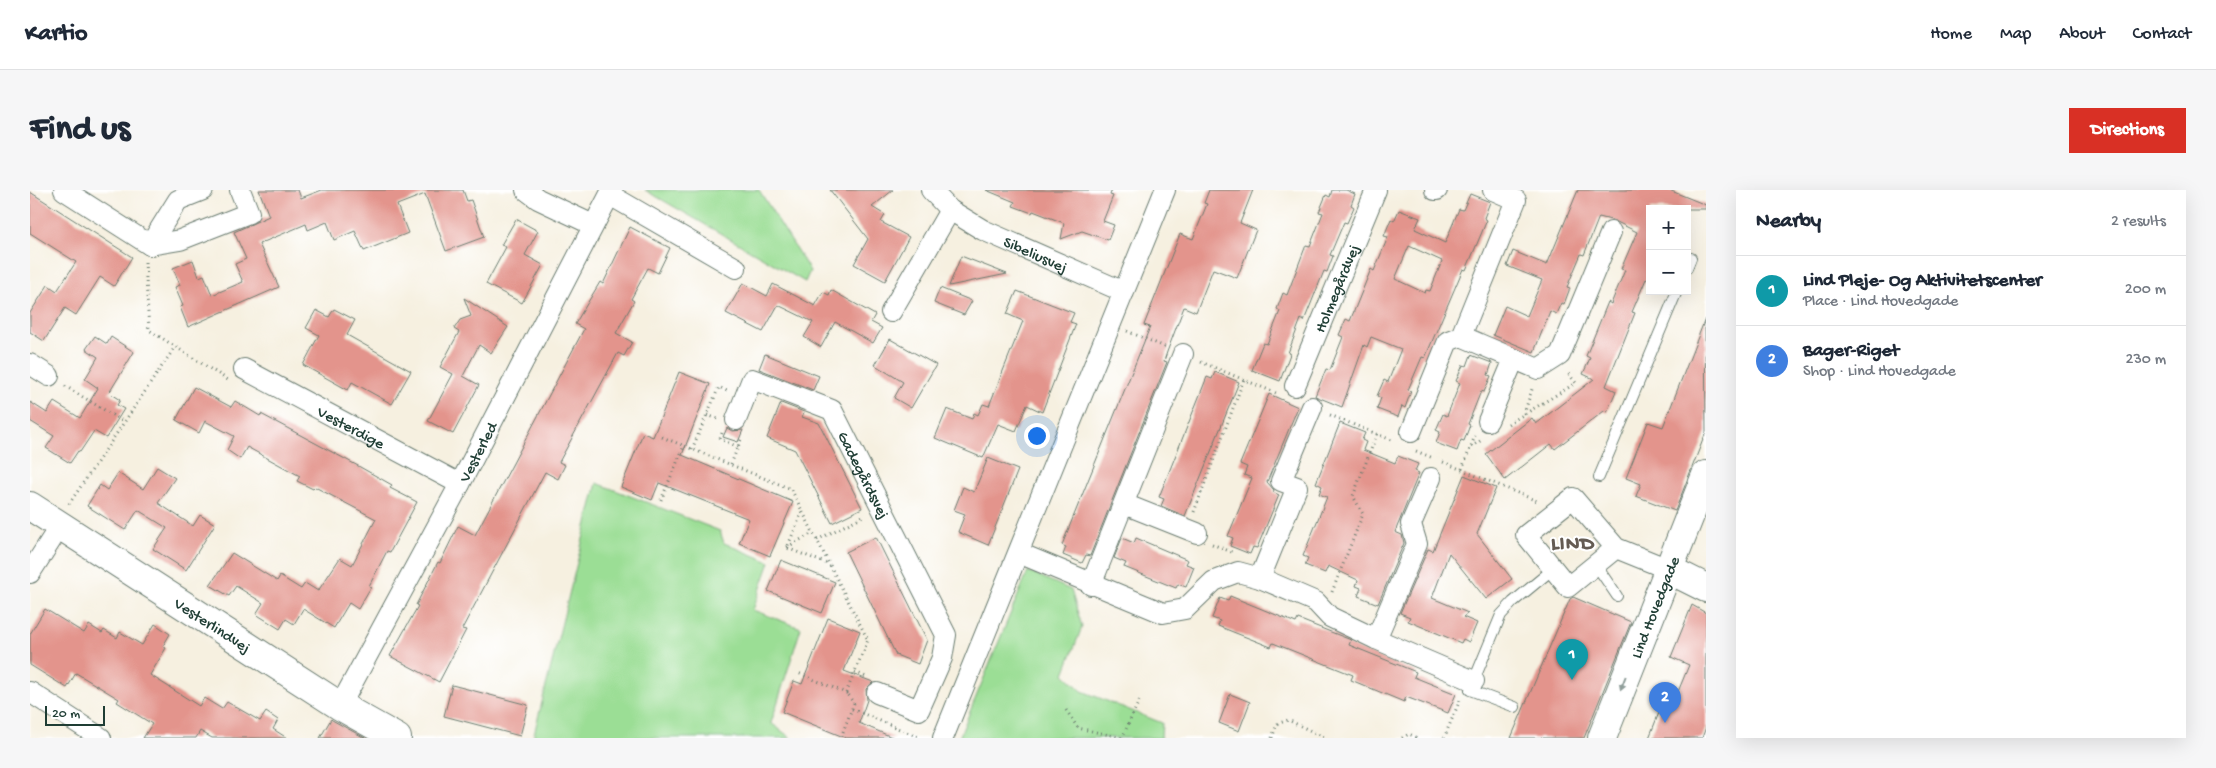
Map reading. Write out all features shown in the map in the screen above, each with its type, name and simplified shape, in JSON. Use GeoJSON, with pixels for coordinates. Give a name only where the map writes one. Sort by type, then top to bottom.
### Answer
{"type":"FeatureCollection","features":[{"type":"Feature","properties":{"kind":"main road","name":"Lind Hovedgade"},"geometry":{"type":"LineString","coordinates":[[1602,738],[1686,578],[1706,475]]}},
{"type":"Feature","properties":{"kind":"main road","name":"Vesterlindvej"},"geometry":{"type":"LineString","coordinates":[[30,506],[340,706],[397,738]]}},
{"type":"Feature","properties":{"kind":"main road","name":"Lind Hovedgade"},"geometry":{"type":"LineString","coordinates":[[1621,738],[1686,578],[1706,522]]}},
{"type":"Feature","properties":{"kind":"street"},"geometry":{"type":"LineString","coordinates":[[64,190],[150,245],[180,240],[249,213],[240,190]]}},
{"type":"Feature","properties":{"kind":"street"},"geometry":{"type":"LineString","coordinates":[[150,245],[178,200],[203,190]]}},
{"type":"Feature","properties":{"kind":"street"},"geometry":{"type":"LineString","coordinates":[[526,190],[538,199],[593,225]]}},
{"type":"Feature","properties":{"kind":"street","name":"Sibeliusvej"},"geometry":{"type":"LineString","coordinates":[[931,190],[950,210],[983,230],[1124,292]]}},
{"type":"Feature","properties":{"kind":"street"},"geometry":{"type":"LineString","coordinates":[[943,738],[1165,190]]}},
{"type":"Feature","properties":{"kind":"street","name":"Holmegårdvej"},"geometry":{"type":"LineString","coordinates":[[1295,386],[1376,190]]}},
{"type":"Feature","properties":{"kind":"street"},"geometry":{"type":"LineString","coordinates":[[1406,441],[1448,341],[1460,336],[1516,200],[1494,190]]}},
{"type":"Feature","properties":{"kind":"street","name":"Vesterled"},"geometry":{"type":"LineString","coordinates":[[340,706],[460,484],[611,192],[736,268]]}},
{"type":"Feature","properties":{"kind":"street"},"geometry":{"type":"LineString","coordinates":[[891,312],[950,210]]}},
{"type":"Feature","properties":{"kind":"street"},"geometry":{"type":"LineString","coordinates":[[1460,336],[1538,369],[1556,358],[1560,355],[1611,232]]}},
{"type":"Feature","properties":{"kind":"street"},"geometry":{"type":"LineString","coordinates":[[1091,585],[1183,354]]}},
{"type":"Feature","properties":{"kind":"street"},"geometry":{"type":"LineString","coordinates":[[1492,429],[1514,359]]}},
{"type":"Feature","properties":{"kind":"street"},"geometry":{"type":"LineString","coordinates":[[30,364],[49,376]]}},
{"type":"Feature","properties":{"kind":"street","name":"Vesterdige"},"geometry":{"type":"LineString","coordinates":[[244,370],[460,484]]}},
{"type":"Feature","properties":{"kind":"street","name":"Gadegårdsvej"},"geometry":{"type":"LineString","coordinates":[[736,420],[752,380],[832,410],[946,635],[942,658],[919,710],[877,693]]}},
{"type":"Feature","properties":{"kind":"street"},"geometry":{"type":"LineString","coordinates":[[1263,572],[1297,487],[1282,481],[1312,407]]}},
{"type":"Feature","properties":{"kind":"street"},"geometry":{"type":"LineString","coordinates":[[1376,639],[1417,544],[1411,524],[1431,478]]}},
{"type":"Feature","properties":{"kind":"street"},"geometry":{"type":"LineString","coordinates":[[1616,548],[1568,587],[1526,535],[1573,498],[1616,548],[1686,578]]}},
{"type":"Feature","properties":{"kind":"street"},"geometry":{"type":"LineString","coordinates":[[1124,504],[1192,531]]}},
{"type":"Feature","properties":{"kind":"street"},"geometry":{"type":"LineString","coordinates":[[30,573],[58,524]]}},
{"type":"Feature","properties":{"kind":"street"},"geometry":{"type":"LineString","coordinates":[[1018,553],[1091,585],[1163,613],[1185,610],[1214,580],[1238,572],[1263,572],[1316,602],[1330,617],[1472,685]]}},
{"type":"Feature","properties":{"kind":"street"},"geometry":{"type":"LineString","coordinates":[[942,658],[971,670]]}},
{"type":"Feature","properties":{"kind":"street"},"geometry":{"type":"LineString","coordinates":[[30,692],[101,738]]}},
{"type":"Feature","properties":{"kind":"lane"},"geometry":{"type":"LineString","coordinates":[[1599,477],[1675,295]]}},
{"type":"Feature","properties":{"kind":"lane"},"geometry":{"type":"LineString","coordinates":[[1596,565],[1616,596]]}},
{"type":"Feature","properties":{"kind":"lane"},"geometry":{"type":"LineString","coordinates":[[1515,707],[1472,685],[1501,616],[1513,602],[1553,569]]}},
{"type":"Feature","properties":{"kind":"path"},"geometry":{"type":"LineString","coordinates":[[150,245],[145,258],[149,330],[232,383],[244,370]]}},
{"type":"Feature","properties":{"kind":"path"},"geometry":{"type":"LineString","coordinates":[[1111,324],[1377,434],[1406,441],[1462,470],[1558,510]]}},
{"type":"Feature","properties":{"kind":"path"},"geometry":{"type":"LineString","coordinates":[[58,524],[175,347]]}},
{"type":"Feature","properties":{"kind":"path"},"geometry":{"type":"LineString","coordinates":[[1471,446],[1492,429],[1524,414],[1576,383],[1556,358]]}},
{"type":"Feature","properties":{"kind":"path"},"geometry":{"type":"LineString","coordinates":[[1524,414],[1538,369]]}},
{"type":"Feature","properties":{"kind":"path"},"geometry":{"type":"LineString","coordinates":[[49,376],[124,422]]}},
{"type":"Feature","properties":{"kind":"path"},"geometry":{"type":"LineString","coordinates":[[1244,379],[1192,531],[1211,544],[1263,572]]}},
{"type":"Feature","properties":{"kind":"path"},"geometry":{"type":"LineString","coordinates":[[692,449],[719,387]]}},
{"type":"Feature","properties":{"kind":"path"},"geometry":{"type":"LineString","coordinates":[[1462,470],[1479,427],[1492,429]]}},
{"type":"Feature","properties":{"kind":"path"},"geometry":{"type":"LineString","coordinates":[[1325,612],[1363,514],[1353,496],[1377,434]]}},
{"type":"Feature","properties":{"kind":"path"},"geometry":{"type":"LineString","coordinates":[[662,437],[791,489],[868,640],[846,694]]}},
{"type":"Feature","properties":{"kind":"path"},"geometry":{"type":"LineString","coordinates":[[661,500],[684,446]]}},
{"type":"Feature","properties":{"kind":"path"},"geometry":{"type":"LineString","coordinates":[[817,540],[881,506]]}},
{"type":"Feature","properties":{"kind":"path"},"geometry":{"type":"LineString","coordinates":[[787,548],[802,511]]}},
{"type":"Feature","properties":{"kind":"path"},"geometry":{"type":"LineString","coordinates":[[787,548],[813,533]]}},
{"type":"Feature","properties":{"kind":"path"},"geometry":{"type":"LineString","coordinates":[[787,548],[830,565]]}},
{"type":"Feature","properties":{"kind":"path"},"geometry":{"type":"LineString","coordinates":[[798,674],[846,694],[854,702],[843,732]]}},
{"type":"Feature","properties":{"kind":"path"},"geometry":{"type":"LineString","coordinates":[[1444,738],[1463,692],[1472,685]]}},
{"type":"Feature","properties":{"kind":"path"},"geometry":{"type":"LineString","coordinates":[[1066,710],[1078,728],[1123,738],[1139,702]]}},
{"type":"Feature","properties":{"kind":"path"},"geometry":{"type":"LineString","coordinates":[[852,709],[921,738]]}},
{"type":"Feature","properties":{"kind":"path"},"geometry":{"type":"LineString","coordinates":[[1272,738],[1277,724],[1288,720],[1326,738]]}},
{"type":"Feature","properties":{"kind":"path"},"geometry":{"type":"LineString","coordinates":[[1402,738],[1409,734],[1418,738]]}},
{"type":"Feature","properties":{"kind":"green space"},"geometry":{"type":"Polygon","coordinates":[[[645,190],[759,190],[810,271],[805,282],[645,190]]]}},
{"type":"Feature","properties":{"kind":"green space"},"geometry":{"type":"Polygon","coordinates":[[[597,483],[720,531],[724,543],[770,562],[753,610],[801,628],[771,723],[791,738],[533,738],[597,483]]]}},
{"type":"Feature","properties":{"kind":"green space"},"geometry":{"type":"Polygon","coordinates":[[[1028,571],[1071,590],[1082,627],[1064,674],[1082,691],[1162,723],[1161,738],[959,738],[1028,571]]]}},
{"type":"Feature","properties":{"kind":"building"},"geometry":{"type":"Polygon","coordinates":[[[259,190],[298,190],[301,198],[322,190],[463,190],[467,201],[471,200],[484,237],[446,251],[425,194],[397,205],[408,233],[364,251],[355,231],[334,240],[327,222],[308,230],[306,224],[259,244],[279,287],[188,327],[180,307],[183,306],[175,287],[180,285],[173,268],[193,260],[199,277],[204,275],[212,295],[243,282],[235,264],[246,259],[234,232],[269,216],[259,190]]]}},
{"type":"Feature","properties":{"kind":"building"},"geometry":{"type":"Polygon","coordinates":[[[830,190],[893,190],[872,207],[885,215],[881,222],[909,237],[885,281],[854,264],[868,239],[830,190]]]}},
{"type":"Feature","properties":{"kind":"building"},"geometry":{"type":"Polygon","coordinates":[[[986,190],[1112,190],[1110,195],[1113,196],[1103,221],[1114,225],[1108,240],[1082,231],[1061,239],[1064,223],[1033,211],[1032,213],[1013,206],[1015,202],[986,190]]]}},
{"type":"Feature","properties":{"kind":"building"},"geometry":{"type":"Polygon","coordinates":[[[1209,190],[1253,190],[1240,223],[1256,230],[1237,278],[1213,269],[1196,312],[1184,307],[1164,361],[1167,362],[1090,556],[1086,555],[1082,563],[1063,555],[1066,547],[1062,545],[1150,327],[1144,325],[1180,234],[1193,239],[1207,204],[1204,203],[1209,190]]]}},
{"type":"Feature","properties":{"kind":"building"},"geometry":{"type":"Polygon","coordinates":[[[1332,190],[1346,190],[1355,194],[1351,205],[1354,207],[1347,223],[1344,222],[1330,255],[1333,256],[1327,272],[1324,271],[1304,321],[1301,319],[1280,381],[1252,370],[1263,343],[1267,344],[1280,311],[1277,309],[1283,293],[1287,295],[1306,245],[1310,246],[1323,213],[1319,212],[1326,195],[1330,197],[1332,190]]]}},
{"type":"Feature","properties":{"kind":"building"},"geometry":{"type":"Polygon","coordinates":[[[1578,190],[1669,190],[1706,205],[1706,209],[1691,209],[1691,205],[1646,205],[1646,279],[1632,312],[1635,313],[1606,386],[1616,391],[1607,412],[1604,411],[1555,449],[1551,444],[1505,480],[1486,454],[1532,418],[1536,424],[1594,379],[1583,374],[1590,358],[1586,356],[1608,302],[1611,304],[1625,270],[1621,269],[1637,232],[1615,221],[1599,217],[1584,255],[1581,254],[1567,287],[1570,288],[1564,304],[1561,303],[1556,314],[1550,311],[1534,352],[1493,335],[1505,306],[1527,316],[1542,280],[1507,266],[1513,251],[1547,265],[1578,190]]]}},
{"type":"Feature","properties":{"kind":"building"},"geometry":{"type":"Polygon","coordinates":[[[30,192],[132,257],[114,286],[100,277],[76,315],[65,308],[44,341],[30,332],[30,313],[48,285],[57,291],[76,262],[30,233],[30,192]]]}},
{"type":"Feature","properties":{"kind":"building"},"geometry":{"type":"Polygon","coordinates":[[[1470,194],[1490,202],[1484,218],[1487,220],[1466,270],[1463,269],[1425,358],[1422,357],[1408,390],[1411,391],[1405,408],[1402,406],[1398,417],[1377,409],[1381,398],[1377,396],[1384,380],[1388,382],[1401,349],[1371,337],[1367,347],[1364,345],[1342,407],[1315,396],[1326,369],[1330,370],[1343,337],[1339,335],[1346,319],[1350,321],[1371,269],[1374,271],[1388,237],[1384,236],[1391,219],[1394,221],[1399,210],[1420,218],[1415,229],[1445,243],[1459,209],[1463,210],[1470,194]],[[1409,246],[1395,279],[1425,293],[1426,290],[1430,291],[1442,261],[1409,246]]]}},
{"type":"Feature","properties":{"kind":"building"},"geometry":{"type":"Polygon","coordinates":[[[516,219],[538,231],[525,255],[543,265],[522,303],[486,284],[506,247],[501,245],[516,219]]]}},
{"type":"Feature","properties":{"kind":"building"},"geometry":{"type":"Polygon","coordinates":[[[630,227],[670,248],[658,273],[648,268],[631,299],[634,301],[616,333],[632,342],[624,356],[618,353],[559,462],[565,465],[558,479],[545,472],[462,629],[466,630],[439,682],[390,656],[418,606],[416,605],[458,526],[475,535],[584,329],[575,324],[600,282],[603,284],[630,227]]]}},
{"type":"Feature","properties":{"kind":"building"},"geometry":{"type":"Polygon","coordinates":[[[961,256],[1007,274],[949,286],[961,256]]]}},
{"type":"Feature","properties":{"kind":"building"},"geometry":{"type":"Polygon","coordinates":[[[743,283],[767,296],[773,284],[815,306],[823,292],[829,295],[831,290],[875,315],[871,322],[882,328],[873,343],[835,322],[821,347],[804,337],[813,322],[778,305],[763,332],[726,313],[743,283]]]}},
{"type":"Feature","properties":{"kind":"building"},"geometry":{"type":"Polygon","coordinates":[[[940,288],[972,301],[964,315],[934,303],[940,288]]]}},
{"type":"Feature","properties":{"kind":"building"},"geometry":{"type":"Polygon","coordinates":[[[1017,291],[1074,313],[1070,322],[1076,324],[1042,412],[1027,405],[1016,431],[998,424],[983,458],[935,438],[947,409],[972,419],[974,413],[978,415],[983,404],[989,406],[1023,321],[1007,314],[1017,291]]]}},
{"type":"Feature","properties":{"kind":"building"},"geometry":{"type":"Polygon","coordinates":[[[464,298],[508,327],[491,353],[479,345],[463,376],[479,385],[453,434],[428,421],[453,374],[440,367],[459,332],[454,329],[460,320],[471,316],[464,298]]]}},
{"type":"Feature","properties":{"kind":"building"},"geometry":{"type":"Polygon","coordinates":[[[334,309],[355,320],[347,335],[411,371],[392,404],[352,382],[348,390],[303,365],[319,335],[306,328],[316,310],[329,317],[334,309]]]}},
{"type":"Feature","properties":{"kind":"building"},"geometry":{"type":"Polygon","coordinates":[[[1705,319],[1706,432],[1675,511],[1636,496],[1641,484],[1626,478],[1648,422],[1663,427],[1705,319]]]}},
{"type":"Feature","properties":{"kind":"building"},"geometry":{"type":"Polygon","coordinates":[[[95,336],[107,344],[111,337],[134,352],[109,393],[120,400],[117,405],[124,409],[106,438],[94,431],[70,463],[46,448],[54,436],[30,421],[30,402],[47,413],[54,402],[80,418],[98,388],[85,379],[98,357],[86,349],[95,336]]]}},
{"type":"Feature","properties":{"kind":"building"},"geometry":{"type":"Polygon","coordinates":[[[890,339],[936,365],[911,408],[894,398],[903,382],[875,365],[890,339]]]}},
{"type":"Feature","properties":{"kind":"building"},"geometry":{"type":"Polygon","coordinates":[[[765,354],[819,376],[813,390],[759,369],[765,354]]]}},
{"type":"Feature","properties":{"kind":"building"},"geometry":{"type":"Polygon","coordinates":[[[1471,355],[1492,363],[1488,375],[1491,376],[1484,392],[1481,391],[1468,424],[1470,425],[1464,441],[1461,440],[1457,451],[1436,443],[1440,432],[1436,430],[1443,414],[1447,416],[1460,383],[1456,381],[1463,365],[1467,366],[1471,355]]]}},
{"type":"Feature","properties":{"kind":"building"},"geometry":{"type":"Polygon","coordinates":[[[679,372],[710,384],[682,455],[793,502],[770,556],[739,543],[749,519],[659,483],[652,500],[621,487],[643,433],[653,437],[679,372]]]}},
{"type":"Feature","properties":{"kind":"building"},"geometry":{"type":"Polygon","coordinates":[[[1215,372],[1239,382],[1185,516],[1161,506],[1164,499],[1159,497],[1207,377],[1212,379],[1215,372]]]}},
{"type":"Feature","properties":{"kind":"building"},"geometry":{"type":"Polygon","coordinates":[[[194,387],[231,407],[235,401],[260,416],[261,414],[392,485],[390,488],[417,502],[390,552],[387,551],[369,586],[371,587],[358,609],[349,603],[334,628],[303,609],[294,624],[286,619],[280,629],[256,614],[263,603],[236,586],[229,596],[210,585],[232,553],[277,581],[280,576],[301,589],[305,583],[318,591],[340,558],[352,565],[376,519],[315,487],[313,489],[297,481],[300,476],[247,447],[240,459],[227,450],[234,436],[205,421],[199,433],[176,420],[194,387]]]}},
{"type":"Feature","properties":{"kind":"building"},"geometry":{"type":"Polygon","coordinates":[[[1269,394],[1298,407],[1267,482],[1274,490],[1273,492],[1279,495],[1257,548],[1253,547],[1250,554],[1230,546],[1233,538],[1228,536],[1252,478],[1244,475],[1247,467],[1240,464],[1269,394]]]}},
{"type":"Feature","properties":{"kind":"building"},"geometry":{"type":"Polygon","coordinates":[[[781,403],[804,412],[802,417],[819,423],[862,508],[832,523],[795,450],[767,438],[781,403]]]}},
{"type":"Feature","properties":{"kind":"building"},"geometry":{"type":"Polygon","coordinates":[[[1340,423],[1365,433],[1362,440],[1366,442],[1363,450],[1395,463],[1398,456],[1418,464],[1415,471],[1419,473],[1395,532],[1402,535],[1404,543],[1378,604],[1358,596],[1361,588],[1356,586],[1358,580],[1328,566],[1325,573],[1305,565],[1308,558],[1303,556],[1327,497],[1319,494],[1322,486],[1316,483],[1340,423]]]}},
{"type":"Feature","properties":{"kind":"building"},"geometry":{"type":"Polygon","coordinates":[[[727,428],[732,431],[743,430],[738,442],[723,437],[727,428]]]}},
{"type":"Feature","properties":{"kind":"building"},"geometry":{"type":"Polygon","coordinates":[[[988,458],[1018,470],[988,545],[958,532],[965,514],[954,510],[963,487],[974,492],[988,458]]]}},
{"type":"Feature","properties":{"kind":"building"},"geometry":{"type":"Polygon","coordinates":[[[157,467],[175,478],[158,503],[193,526],[200,515],[215,524],[186,570],[153,549],[167,528],[138,510],[125,530],[87,506],[100,485],[107,490],[118,473],[143,489],[157,467]]]}},
{"type":"Feature","properties":{"kind":"building"},"geometry":{"type":"Polygon","coordinates":[[[1464,475],[1496,488],[1477,534],[1512,579],[1486,599],[1449,553],[1432,598],[1468,613],[1463,617],[1477,623],[1469,642],[1463,639],[1461,643],[1408,621],[1410,617],[1400,613],[1428,549],[1433,551],[1464,475]]]}},
{"type":"Feature","properties":{"kind":"building"},"geometry":{"type":"Polygon","coordinates":[[[876,537],[927,640],[918,664],[896,655],[846,552],[876,537]]]}},
{"type":"Feature","properties":{"kind":"building"},"geometry":{"type":"Polygon","coordinates":[[[1122,538],[1134,543],[1136,538],[1188,560],[1186,564],[1194,567],[1186,587],[1178,584],[1176,588],[1124,567],[1126,563],[1114,558],[1122,538]]]}},
{"type":"Feature","properties":{"kind":"building"},"geometry":{"type":"Polygon","coordinates":[[[781,560],[835,582],[822,613],[768,591],[781,560]]]}},
{"type":"Feature","properties":{"kind":"building"},"geometry":{"type":"Polygon","coordinates":[[[1230,596],[1296,623],[1298,619],[1351,640],[1349,645],[1416,672],[1414,677],[1456,694],[1448,713],[1406,697],[1404,702],[1351,680],[1353,675],[1273,643],[1271,647],[1218,626],[1220,621],[1212,618],[1220,598],[1228,601],[1230,596]]]}},
{"type":"Feature","properties":{"kind":"building"},"geometry":{"type":"Polygon","coordinates":[[[1573,597],[1631,622],[1584,738],[1511,738],[1570,599],[1573,597]]]}},
{"type":"Feature","properties":{"kind":"building"},"geometry":{"type":"Polygon","coordinates":[[[1692,605],[1706,613],[1706,727],[1702,738],[1649,738],[1666,695],[1675,699],[1689,665],[1671,657],[1692,605]]]}},
{"type":"Feature","properties":{"kind":"building"},"geometry":{"type":"Polygon","coordinates":[[[45,609],[84,633],[89,625],[102,633],[104,630],[117,638],[120,632],[142,645],[155,624],[170,634],[163,646],[166,648],[150,675],[199,706],[204,698],[222,709],[227,702],[260,721],[266,712],[278,720],[273,729],[287,738],[212,738],[200,731],[196,738],[143,738],[152,724],[117,702],[119,699],[76,673],[67,688],[30,665],[30,634],[45,609]]]}},
{"type":"Feature","properties":{"kind":"building"},"geometry":{"type":"Polygon","coordinates":[[[828,618],[860,631],[844,671],[873,682],[866,689],[867,700],[859,723],[894,738],[846,738],[782,712],[794,681],[802,684],[828,618]]]}},
{"type":"Feature","properties":{"kind":"building"},"geometry":{"type":"Polygon","coordinates":[[[452,685],[528,705],[520,736],[444,716],[452,685]]]}},
{"type":"Feature","properties":{"kind":"building"},"geometry":{"type":"Polygon","coordinates":[[[1230,694],[1250,702],[1239,731],[1219,723],[1230,694]]]}},
{"type":"Feature","properties":{"kind":"building"},"geometry":{"type":"Polygon","coordinates":[[[332,720],[365,738],[320,738],[332,720]]]}},
{"type":"Feature","properties":{"kind":"place","name":"Lind Pleje- Og Aktivitetscenter"},"geometry":{"type":"Point","coordinates":[1572,680]}},
{"type":"Feature","properties":{"kind":"place","name":"Bager-Riget"},"geometry":{"type":"Point","coordinates":[1665,723]}},
{"type":"Feature","properties":{"kind":"district","name":"LIND"},"geometry":{"type":"Point","coordinates":[1573,542]}}]}
